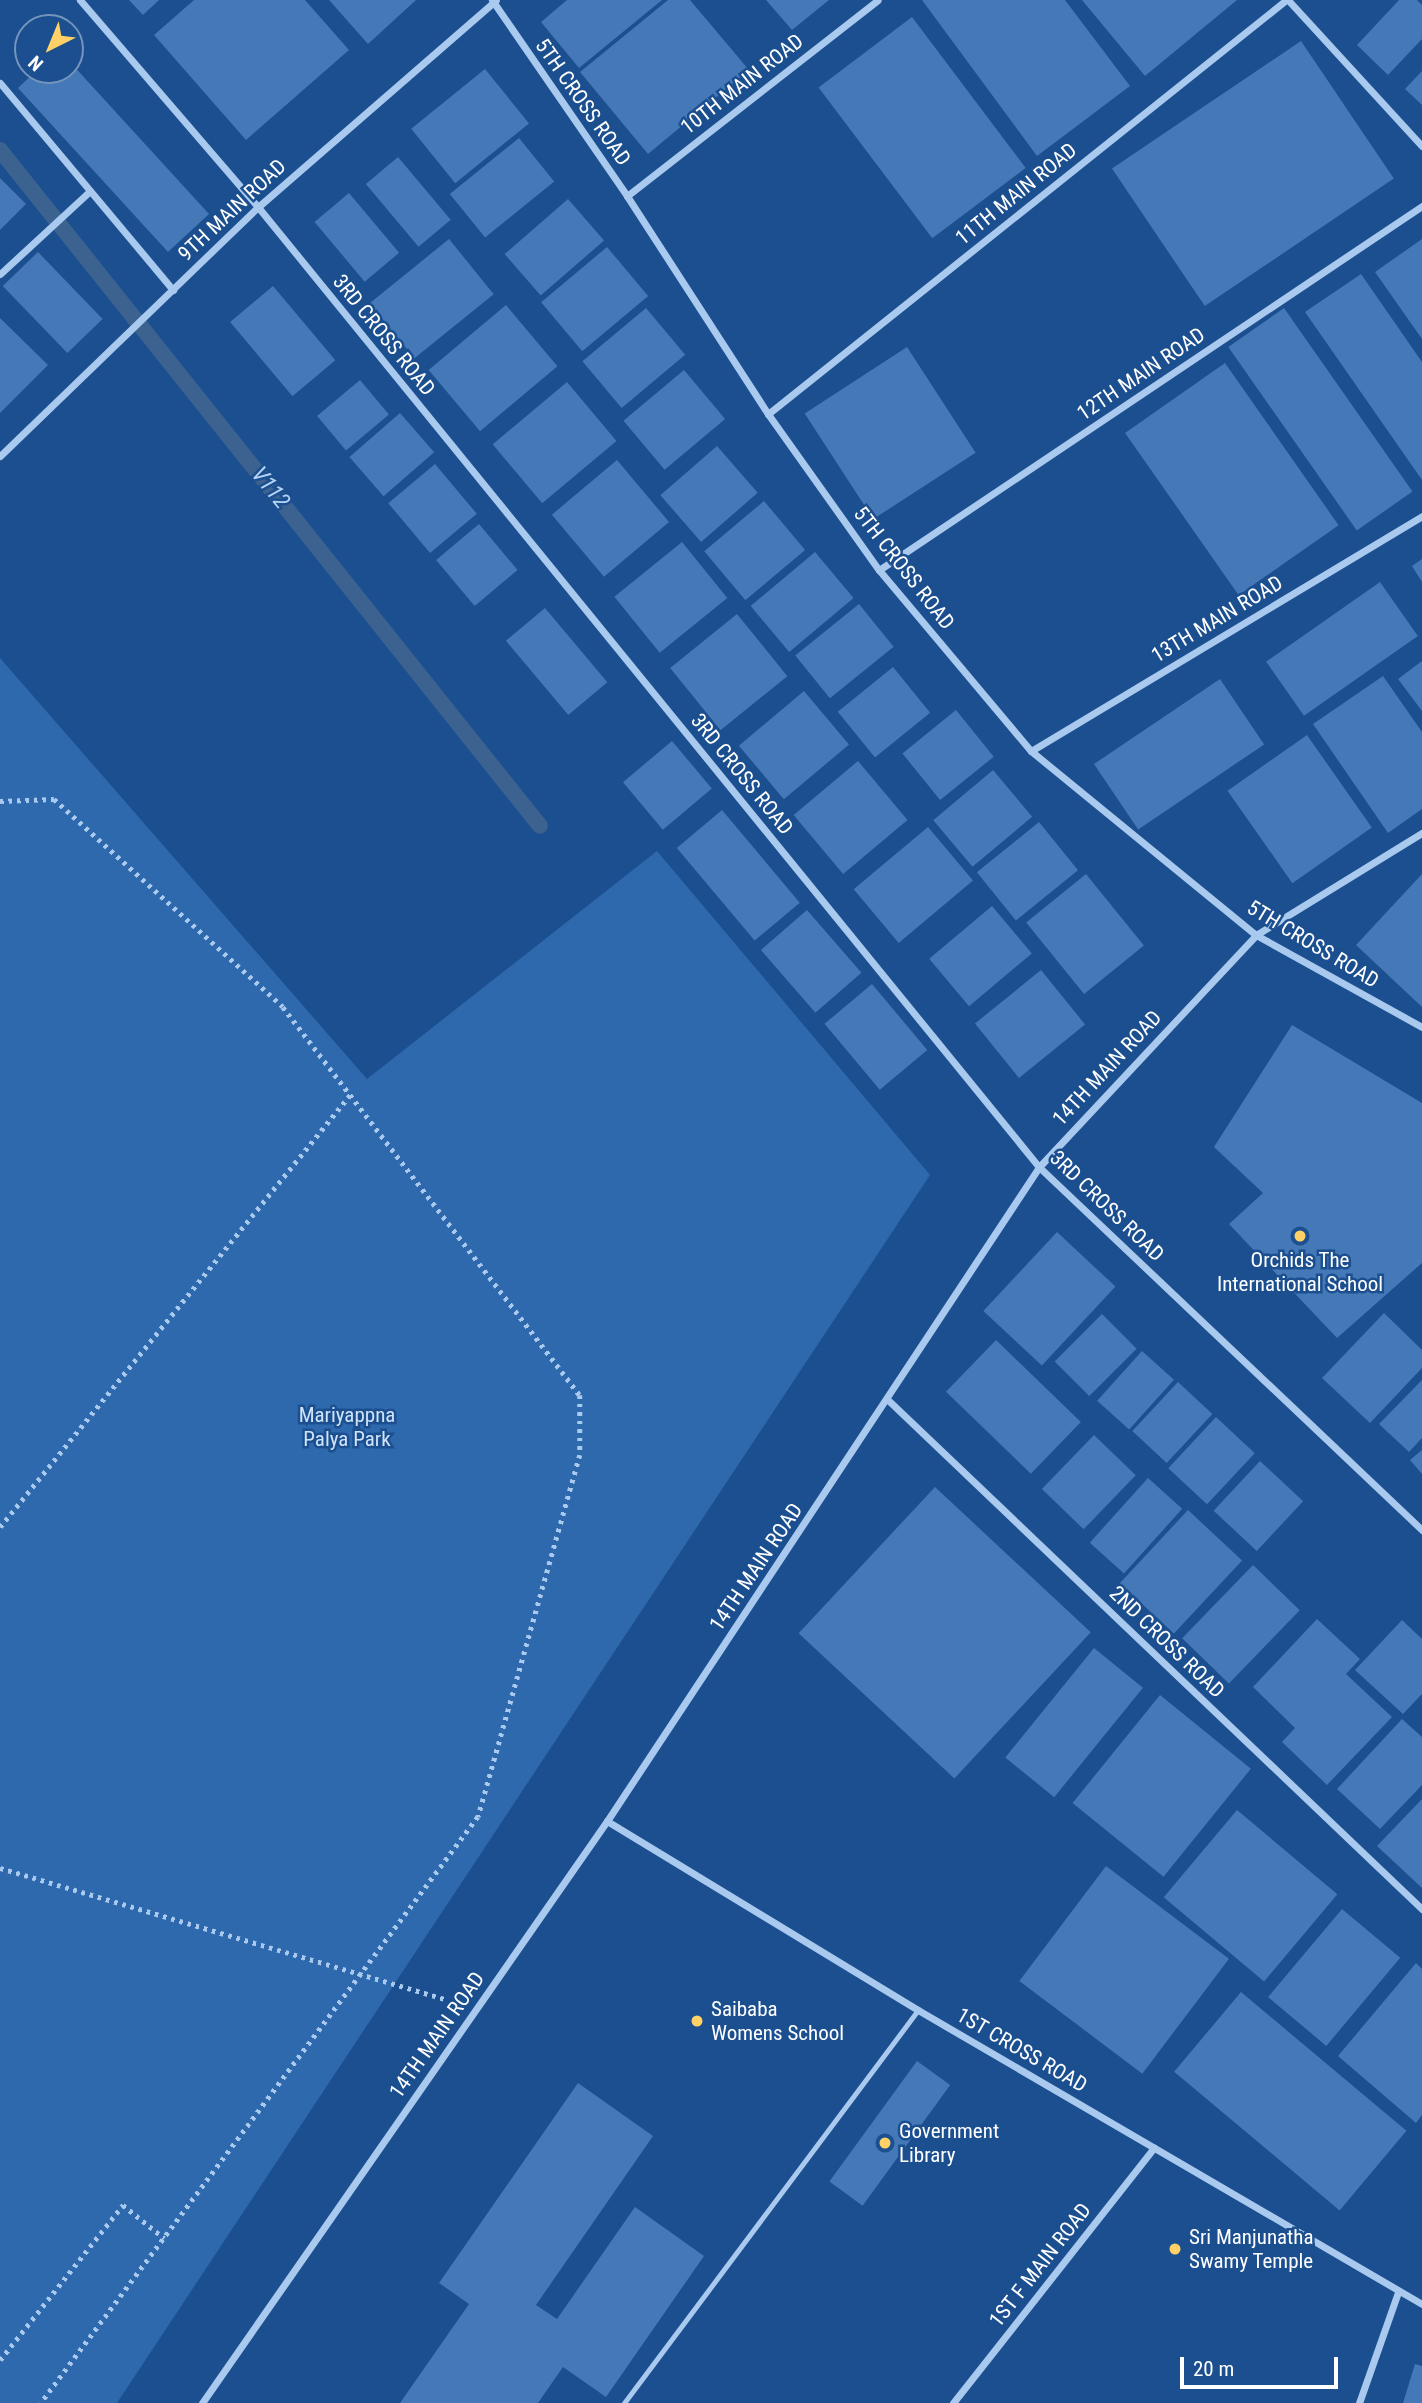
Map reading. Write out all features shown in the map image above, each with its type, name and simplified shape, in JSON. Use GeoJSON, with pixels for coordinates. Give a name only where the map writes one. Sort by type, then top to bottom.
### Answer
{"type":"FeatureCollection","features":[{"type":"Feature","properties":{"kind":"street","name":"3RD CROSS ROAD"},"geometry":{"type":"LineString","coordinates":[[80,0],[258,207],[1039,1167],[1422,1530]]}},
{"type":"Feature","properties":{"kind":"street","name":"10TH MAIN ROAD"},"geometry":{"type":"LineString","coordinates":[[627,196],[878,0]]}},
{"type":"Feature","properties":{"kind":"street"},"geometry":{"type":"LineString","coordinates":[[1287,0],[1422,146]]}},
{"type":"Feature","properties":{"kind":"street","name":"11TH MAIN ROAD"},"geometry":{"type":"LineString","coordinates":[[768,414],[1287,0]]}},
{"type":"Feature","properties":{"kind":"street","name":"9TH MAIN ROAD"},"geometry":{"type":"LineString","coordinates":[[0,456],[258,207],[494,1]]}},
{"type":"Feature","properties":{"kind":"street","name":"5TH CROSS ROAD"},"geometry":{"type":"LineString","coordinates":[[494,1],[627,196],[768,414],[878,570],[1031,751],[1256,935],[1422,1027]]}},
{"type":"Feature","properties":{"kind":"street"},"geometry":{"type":"LineString","coordinates":[[0,83],[173,290]]}},
{"type":"Feature","properties":{"kind":"street"},"geometry":{"type":"LineString","coordinates":[[0,274],[90,191]]}},
{"type":"Feature","properties":{"kind":"street","name":"12TH MAIN ROAD"},"geometry":{"type":"LineString","coordinates":[[878,570],[1422,206]]}},
{"type":"Feature","properties":{"kind":"street","name":"13TH MAIN ROAD"},"geometry":{"type":"LineString","coordinates":[[1031,751],[1422,516]]}},
{"type":"Feature","properties":{"kind":"street","name":"14TH MAIN ROAD"},"geometry":{"type":"LineString","coordinates":[[202,2403],[607,1821],[888,1400],[1039,1167],[1256,935],[1422,833]]}},
{"type":"Feature","properties":{"kind":"street","name":"2ND CROSS ROAD"},"geometry":{"type":"LineString","coordinates":[[888,1400],[1422,1909]]}},
{"type":"Feature","properties":{"kind":"street","name":"1ST CROSS ROAD"},"geometry":{"type":"LineString","coordinates":[[607,1821],[918,2010],[1422,2304]]}},
{"type":"Feature","properties":{"kind":"street","name":"1ST F MAIN ROAD"},"geometry":{"type":"LineString","coordinates":[[953,2403],[1154,2148]]}},
{"type":"Feature","properties":{"kind":"street"},"geometry":{"type":"LineString","coordinates":[[1359,2403],[1398,2292]]}},
{"type":"Feature","properties":{"kind":"lane"},"geometry":{"type":"LineString","coordinates":[[624,2403],[918,2010]]}},
{"type":"Feature","properties":{"kind":"path"},"geometry":{"type":"LineString","coordinates":[[0,801],[54,799],[283,1007],[580,1395],[580,1455],[478,1817],[41,2403]]}},
{"type":"Feature","properties":{"kind":"path"},"geometry":{"type":"LineString","coordinates":[[0,1527],[350,1095]]}},
{"type":"Feature","properties":{"kind":"path"},"geometry":{"type":"LineString","coordinates":[[0,1868],[362,1972],[477,2008]]}},
{"type":"Feature","properties":{"kind":"path"},"geometry":{"type":"LineString","coordinates":[[0,2360],[123,2205],[164,2238]]}},
{"type":"Feature","properties":{"kind":"green space","name":"Mariyappna Palya Park"},"geometry":{"type":"Polygon","coordinates":[[[0,658],[367,1079],[657,851],[930,1175],[117,2403],[0,2403],[0,658]]]}},
{"type":"Feature","properties":{"kind":"building"},"geometry":{"type":"Polygon","coordinates":[[[129,0],[159,0],[143,15],[129,0]]]}},
{"type":"Feature","properties":{"kind":"building"},"geometry":{"type":"Polygon","coordinates":[[[194,0],[305,0],[349,50],[246,140],[154,35],[194,0]]]}},
{"type":"Feature","properties":{"kind":"building"},"geometry":{"type":"Polygon","coordinates":[[[329,0],[416,0],[368,44],[329,0]]]}},
{"type":"Feature","properties":{"kind":"building"},"geometry":{"type":"Polygon","coordinates":[[[567,0],[662,0],[579,68],[541,22],[567,0]]]}},
{"type":"Feature","properties":{"kind":"building"},"geometry":{"type":"Polygon","coordinates":[[[668,0],[690,0],[749,70],[648,154],[580,72],[668,0]]]}},
{"type":"Feature","properties":{"kind":"building"},"geometry":{"type":"Polygon","coordinates":[[[766,0],[829,0],[792,30],[766,0]]]}},
{"type":"Feature","properties":{"kind":"building"},"geometry":{"type":"Polygon","coordinates":[[[922,0],[1065,0],[1130,86],[1037,156],[922,0]]]}},
{"type":"Feature","properties":{"kind":"building"},"geometry":{"type":"Polygon","coordinates":[[[1082,0],[1237,0],[1145,76],[1082,0]]]}},
{"type":"Feature","properties":{"kind":"building"},"geometry":{"type":"Polygon","coordinates":[[[1399,0],[1417,0],[1422,5],[1422,39],[1388,75],[1357,45],[1399,0]]]}},
{"type":"Feature","properties":{"kind":"building"},"geometry":{"type":"Polygon","coordinates":[[[912,17],[1026,168],[932,238],[819,87],[912,17]]]}},
{"type":"Feature","properties":{"kind":"building"},"geometry":{"type":"Polygon","coordinates":[[[1301,41],[1394,179],[1205,306],[1112,168],[1301,41]]]}},
{"type":"Feature","properties":{"kind":"building"},"geometry":{"type":"Polygon","coordinates":[[[485,69],[529,123],[455,183],[411,129],[485,69]]]}},
{"type":"Feature","properties":{"kind":"building"},"geometry":{"type":"Polygon","coordinates":[[[1422,71],[1422,105],[1405,89],[1422,71]]]}},
{"type":"Feature","properties":{"kind":"building"},"geometry":{"type":"Polygon","coordinates":[[[84,77],[209,214],[168,252],[18,88],[22,84],[84,84],[84,77]]]}},
{"type":"Feature","properties":{"kind":"building"},"geometry":{"type":"Polygon","coordinates":[[[519,138],[554,182],[485,238],[450,194],[519,138]]]}},
{"type":"Feature","properties":{"kind":"building"},"geometry":{"type":"Polygon","coordinates":[[[398,157],[451,220],[419,247],[366,184],[398,157]]]}},
{"type":"Feature","properties":{"kind":"building"},"geometry":{"type":"Polygon","coordinates":[[[0,178],[26,204],[0,230],[0,178]]]}},
{"type":"Feature","properties":{"kind":"building"},"geometry":{"type":"Polygon","coordinates":[[[349,193],[399,253],[365,282],[315,222],[349,193]]]}},
{"type":"Feature","properties":{"kind":"building"},"geometry":{"type":"Polygon","coordinates":[[[568,199],[604,241],[541,296],[505,254],[568,199]]]}},
{"type":"Feature","properties":{"kind":"building"},"geometry":{"type":"Polygon","coordinates":[[[449,239],[494,294],[414,358],[370,303],[449,239]]]}},
{"type":"Feature","properties":{"kind":"building"},"geometry":{"type":"Polygon","coordinates":[[[1422,239],[1422,339],[1375,272],[1422,239]]]}},
{"type":"Feature","properties":{"kind":"building"},"geometry":{"type":"Polygon","coordinates":[[[607,247],[648,296],[582,351],[541,302],[607,247]]]}},
{"type":"Feature","properties":{"kind":"building"},"geometry":{"type":"Polygon","coordinates":[[[38,252],[103,319],[67,353],[3,286],[38,252]]]}},
{"type":"Feature","properties":{"kind":"building"},"geometry":{"type":"Polygon","coordinates":[[[1361,274],[1422,362],[1422,480],[1305,312],[1361,274]]]}},
{"type":"Feature","properties":{"kind":"building"},"geometry":{"type":"Polygon","coordinates":[[[273,286],[335,360],[292,396],[230,322],[273,286]]]}},
{"type":"Feature","properties":{"kind":"building"},"geometry":{"type":"Polygon","coordinates":[[[506,305],[557,366],[480,431],[429,370],[506,305]]]}},
{"type":"Feature","properties":{"kind":"building"},"geometry":{"type":"Polygon","coordinates":[[[646,308],[685,355],[622,408],[582,361],[646,308]]]}},
{"type":"Feature","properties":{"kind":"building"},"geometry":{"type":"Polygon","coordinates":[[[1284,308],[1412,491],[1357,530],[1228,347],[1284,308]]]}},
{"type":"Feature","properties":{"kind":"building"},"geometry":{"type":"Polygon","coordinates":[[[0,318],[48,365],[0,413],[0,318]]]}},
{"type":"Feature","properties":{"kind":"building"},"geometry":{"type":"Polygon","coordinates":[[[907,347],[976,453],[873,519],[805,413],[907,347]]]}},
{"type":"Feature","properties":{"kind":"building"},"geometry":{"type":"Polygon","coordinates":[[[1225,363],[1339,525],[1239,595],[1125,433],[1225,363]]]}},
{"type":"Feature","properties":{"kind":"building"},"geometry":{"type":"Polygon","coordinates":[[[684,370],[725,419],[665,470],[623,421],[684,370]]]}},
{"type":"Feature","properties":{"kind":"building"},"geometry":{"type":"Polygon","coordinates":[[[360,380],[389,414],[346,450],[317,416],[360,380]]]}},
{"type":"Feature","properties":{"kind":"building"},"geometry":{"type":"Polygon","coordinates":[[[567,382],[616,441],[542,503],[493,444],[567,382]]]}},
{"type":"Feature","properties":{"kind":"building"},"geometry":{"type":"Polygon","coordinates":[[[400,413],[434,452],[384,496],[349,457],[400,413]]]}},
{"type":"Feature","properties":{"kind":"building"},"geometry":{"type":"Polygon","coordinates":[[[717,446],[758,493],[701,542],[660,495],[717,446]]]}},
{"type":"Feature","properties":{"kind":"building"},"geometry":{"type":"Polygon","coordinates":[[[617,460],[669,522],[604,577],[552,515],[617,460]]]}},
{"type":"Feature","properties":{"kind":"building"},"geometry":{"type":"Polygon","coordinates":[[[435,464],[477,514],[430,553],[388,503],[435,464]]]}},
{"type":"Feature","properties":{"kind":"building"},"geometry":{"type":"Polygon","coordinates":[[[764,501],[805,550],[745,600],[704,551],[764,501]]]}},
{"type":"Feature","properties":{"kind":"building"},"geometry":{"type":"Polygon","coordinates":[[[479,524],[518,570],[475,606],[436,560],[479,524]]]}},
{"type":"Feature","properties":{"kind":"building"},"geometry":{"type":"Polygon","coordinates":[[[682,542],[727,598],[660,653],[614,597],[682,542]]]}},
{"type":"Feature","properties":{"kind":"building"},"geometry":{"type":"Polygon","coordinates":[[[815,552],[854,598],[789,652],[751,606],[815,552]]]}},
{"type":"Feature","properties":{"kind":"building"},"geometry":{"type":"Polygon","coordinates":[[[1422,559],[1422,582],[1412,566],[1422,559]]]}},
{"type":"Feature","properties":{"kind":"building"},"geometry":{"type":"Polygon","coordinates":[[[1380,582],[1418,636],[1304,716],[1266,662],[1380,582]]]}},
{"type":"Feature","properties":{"kind":"building"},"geometry":{"type":"Polygon","coordinates":[[[859,604],[894,647],[830,698],[795,656],[859,604]]]}},
{"type":"Feature","properties":{"kind":"building"},"geometry":{"type":"Polygon","coordinates":[[[545,608],[607,682],[568,715],[506,641],[545,608]]]}},
{"type":"Feature","properties":{"kind":"building"},"geometry":{"type":"Polygon","coordinates":[[[737,614],[787,676],[721,730],[670,668],[737,614]]]}},
{"type":"Feature","properties":{"kind":"building"},"geometry":{"type":"Polygon","coordinates":[[[1422,661],[1422,711],[1398,679],[1422,661]]]}},
{"type":"Feature","properties":{"kind":"building"},"geometry":{"type":"Polygon","coordinates":[[[893,667],[930,713],[875,758],[838,712],[893,667]]]}},
{"type":"Feature","properties":{"kind":"building"},"geometry":{"type":"Polygon","coordinates":[[[1383,676],[1422,732],[1422,809],[1388,833],[1313,724],[1383,676]]]}},
{"type":"Feature","properties":{"kind":"building"},"geometry":{"type":"Polygon","coordinates":[[[1220,679],[1264,744],[1138,829],[1094,764],[1220,679]]]}},
{"type":"Feature","properties":{"kind":"building"},"geometry":{"type":"Polygon","coordinates":[[[804,691],[849,745],[784,799],[739,746],[804,691]]]}},
{"type":"Feature","properties":{"kind":"building"},"geometry":{"type":"Polygon","coordinates":[[[956,710],[994,757],[940,800],[902,753],[956,710]]]}},
{"type":"Feature","properties":{"kind":"building"},"geometry":{"type":"Polygon","coordinates":[[[1307,735],[1372,828],[1292,883],[1228,791],[1307,735]]]}},
{"type":"Feature","properties":{"kind":"building"},"geometry":{"type":"Polygon","coordinates":[[[672,741],[712,788],[663,830],[623,782],[672,741]]]}},
{"type":"Feature","properties":{"kind":"building"},"geometry":{"type":"Polygon","coordinates":[[[858,761],[907,820],[843,874],[794,815],[858,761]]]}},
{"type":"Feature","properties":{"kind":"building"},"geometry":{"type":"Polygon","coordinates":[[[993,770],[1032,817],[972,867],[933,820],[993,770]]]}},
{"type":"Feature","properties":{"kind":"building"},"geometry":{"type":"Polygon","coordinates":[[[722,810],[800,903],[755,941],[677,848],[722,810]]]}},
{"type":"Feature","properties":{"kind":"building"},"geometry":{"type":"Polygon","coordinates":[[[1039,822],[1078,870],[1016,921],[977,872],[1039,822]]]}},
{"type":"Feature","properties":{"kind":"building"},"geometry":{"type":"Polygon","coordinates":[[[928,827],[973,881],[899,943],[854,889],[928,827]]]}},
{"type":"Feature","properties":{"kind":"building"},"geometry":{"type":"Polygon","coordinates":[[[1086,874],[1144,945],[1084,994],[1026,922],[1086,874]]]}},
{"type":"Feature","properties":{"kind":"building"},"geometry":{"type":"Polygon","coordinates":[[[1422,874],[1422,1007],[1356,945],[1422,874]]]}},
{"type":"Feature","properties":{"kind":"building"},"geometry":{"type":"Polygon","coordinates":[[[992,906],[1032,953],[969,1006],[929,959],[992,906]]]}},
{"type":"Feature","properties":{"kind":"building"},"geometry":{"type":"Polygon","coordinates":[[[807,910],[861,973],[815,1013],[761,950],[807,910]]]}},
{"type":"Feature","properties":{"kind":"building"},"geometry":{"type":"Polygon","coordinates":[[[1041,970],[1085,1024],[1019,1078],[975,1023],[1041,970]]]}},
{"type":"Feature","properties":{"kind":"building"},"geometry":{"type":"Polygon","coordinates":[[[872,984],[927,1050],[880,1090],[825,1024],[872,984]]]}},
{"type":"Feature","properties":{"kind":"building"},"geometry":{"type":"Polygon","coordinates":[[[1292,1025],[1422,1103],[1422,1263],[1337,1338],[1229,1224],[1263,1193],[1214,1147],[1292,1025]]]}},
{"type":"Feature","properties":{"kind":"building"},"geometry":{"type":"Polygon","coordinates":[[[1057,1232],[1116,1287],[1042,1366],[983,1311],[1057,1232]]]}},
{"type":"Feature","properties":{"kind":"building"},"geometry":{"type":"Polygon","coordinates":[[[1384,1313],[1422,1350],[1422,1368],[1370,1423],[1322,1378],[1384,1313]]]}},
{"type":"Feature","properties":{"kind":"building"},"geometry":{"type":"Polygon","coordinates":[[[1102,1314],[1137,1349],[1089,1396],[1055,1361],[1102,1314]]]}},
{"type":"Feature","properties":{"kind":"building"},"geometry":{"type":"Polygon","coordinates":[[[996,1340],[1081,1422],[1031,1474],[946,1392],[996,1340]]]}},
{"type":"Feature","properties":{"kind":"building"},"geometry":{"type":"Polygon","coordinates":[[[1142,1351],[1174,1380],[1129,1430],[1097,1401],[1142,1351]]]}},
{"type":"Feature","properties":{"kind":"building"},"geometry":{"type":"Polygon","coordinates":[[[1422,1380],[1422,1438],[1409,1452],[1379,1424],[1422,1380]]]}},
{"type":"Feature","properties":{"kind":"building"},"geometry":{"type":"Polygon","coordinates":[[[1178,1382],[1212,1414],[1167,1463],[1132,1431],[1178,1382]]]}},
{"type":"Feature","properties":{"kind":"building"},"geometry":{"type":"Polygon","coordinates":[[[1216,1417],[1255,1453],[1207,1504],[1168,1468],[1216,1417]]]}},
{"type":"Feature","properties":{"kind":"building"},"geometry":{"type":"Polygon","coordinates":[[[1094,1435],[1136,1475],[1084,1529],[1042,1489],[1094,1435]]]}},
{"type":"Feature","properties":{"kind":"building"},"geometry":{"type":"Polygon","coordinates":[[[1422,1450],[1422,1474],[1410,1460],[1422,1450]]]}},
{"type":"Feature","properties":{"kind":"building"},"geometry":{"type":"Polygon","coordinates":[[[1260,1461],[1303,1501],[1257,1551],[1214,1511],[1260,1461]]]}},
{"type":"Feature","properties":{"kind":"building"},"geometry":{"type":"Polygon","coordinates":[[[1148,1478],[1182,1509],[1124,1573],[1090,1543],[1148,1478]]]}},
{"type":"Feature","properties":{"kind":"building"},"geometry":{"type":"Polygon","coordinates":[[[935,1487],[1091,1632],[954,1779],[799,1633],[935,1487]]]}},
{"type":"Feature","properties":{"kind":"building"},"geometry":{"type":"Polygon","coordinates":[[[1188,1510],[1242,1560],[1174,1634],[1120,1583],[1188,1510]]]}},
{"type":"Feature","properties":{"kind":"building"},"geometry":{"type":"Polygon","coordinates":[[[1253,1565],[1300,1610],[1229,1684],[1182,1638],[1253,1565]]]}},
{"type":"Feature","properties":{"kind":"building"},"geometry":{"type":"Polygon","coordinates":[[[1317,1619],[1360,1659],[1346,1674],[1392,1717],[1327,1785],[1282,1742],[1295,1728],[1253,1687],[1317,1619]]]}},
{"type":"Feature","properties":{"kind":"building"},"geometry":{"type":"Polygon","coordinates":[[[1402,1620],[1422,1639],[1422,1694],[1403,1714],[1355,1670],[1402,1620]]]}},
{"type":"Feature","properties":{"kind":"building"},"geometry":{"type":"Polygon","coordinates":[[[1094,1648],[1143,1688],[1054,1797],[1005,1758],[1094,1648]]]}},
{"type":"Feature","properties":{"kind":"building"},"geometry":{"type":"Polygon","coordinates":[[[1160,1695],[1251,1769],[1163,1877],[1073,1803],[1160,1695]]]}},
{"type":"Feature","properties":{"kind":"building"},"geometry":{"type":"Polygon","coordinates":[[[1402,1719],[1422,1737],[1422,1785],[1380,1829],[1337,1789],[1402,1719]]]}},
{"type":"Feature","properties":{"kind":"building"},"geometry":{"type":"Polygon","coordinates":[[[1422,1799],[1422,1888],[1377,1846],[1422,1799]]]}},
{"type":"Feature","properties":{"kind":"building"},"geometry":{"type":"Polygon","coordinates":[[[1237,1810],[1337,1894],[1264,1982],[1164,1897],[1237,1810]]]}},
{"type":"Feature","properties":{"kind":"building"},"geometry":{"type":"Polygon","coordinates":[[[1106,1866],[1229,1959],[1142,2074],[1019,1981],[1106,1866]]]}},
{"type":"Feature","properties":{"kind":"building"},"geometry":{"type":"Polygon","coordinates":[[[1342,1909],[1400,1958],[1326,2046],[1268,1997],[1342,1909]]]}},
{"type":"Feature","properties":{"kind":"building"},"geometry":{"type":"Polygon","coordinates":[[[1416,1963],[1422,1969],[1422,2115],[1416,2123],[1338,2056],[1416,1963]]]}},
{"type":"Feature","properties":{"kind":"building"},"geometry":{"type":"Polygon","coordinates":[[[1241,1992],[1406,2131],[1340,2211],[1174,2072],[1241,1992]]]}},
{"type":"Feature","properties":{"kind":"building"},"geometry":{"type":"Polygon","coordinates":[[[917,2061],[950,2085],[863,2206],[829,2182],[917,2061]]]}},
{"type":"Feature","properties":{"kind":"building"},"geometry":{"type":"Polygon","coordinates":[[[578,2083],[653,2136],[536,2305],[557,2319],[635,2207],[704,2256],[606,2397],[563,2367],[538,2403],[400,2403],[469,2304],[439,2283],[578,2083]]]}},
{"type":"Feature","properties":{"kind":"building"},"geometry":{"type":"Polygon","coordinates":[[[1415,2364],[1422,2366],[1422,2403],[1403,2403],[1415,2364]]]}},
{"type":"Feature","properties":{"kind":"waterway","name":"V112"},"geometry":{"type":"LineString","coordinates":[[0,150],[540,826]]}},
{"type":"Feature","properties":{"kind":"place","name":"Orchids The International School"},"geometry":{"type":"Point","coordinates":[1300,1236]}},
{"type":"Feature","properties":{"kind":"place","name":"Saibaba Womens School"},"geometry":{"type":"Point","coordinates":[697,2021]}},
{"type":"Feature","properties":{"kind":"place","name":"Government Library"},"geometry":{"type":"Point","coordinates":[885,2143]}},
{"type":"Feature","properties":{"kind":"place","name":"Sri Manjunatha Swamy Temple"},"geometry":{"type":"Point","coordinates":[1175,2249]}}]}
